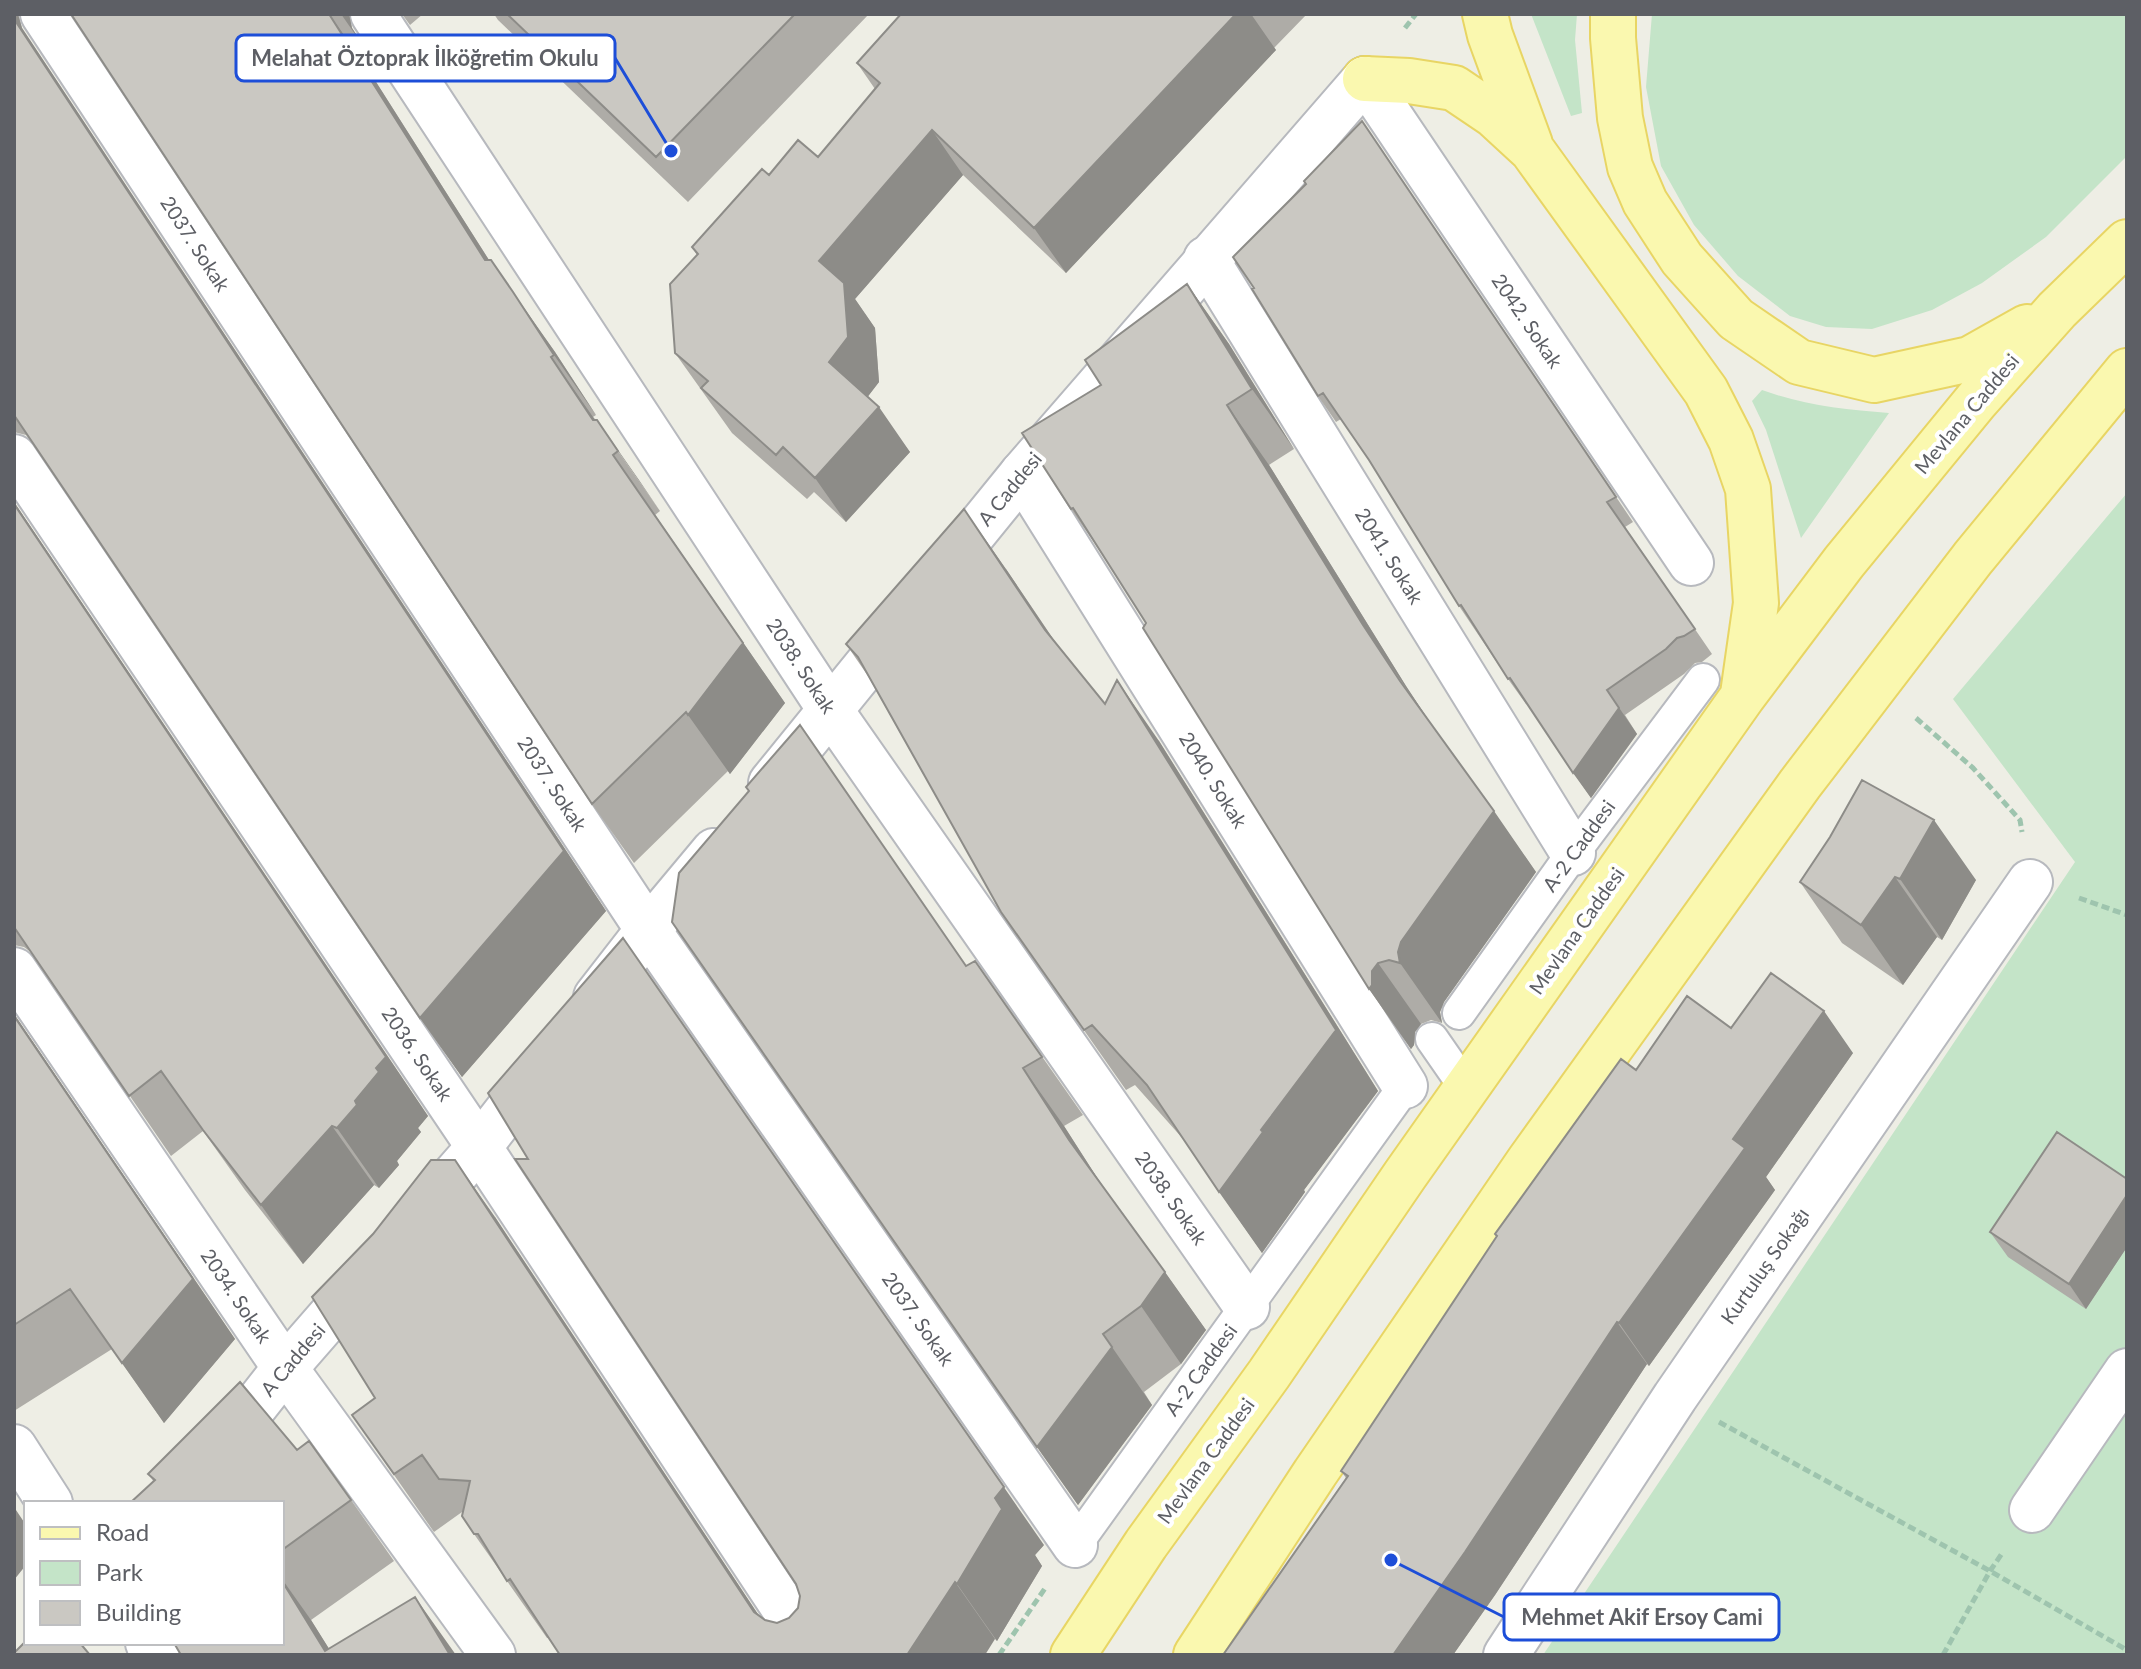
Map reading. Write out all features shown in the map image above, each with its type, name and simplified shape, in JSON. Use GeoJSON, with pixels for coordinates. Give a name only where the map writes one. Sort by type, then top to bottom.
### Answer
{"type":"FeatureCollection","features":[{"type":"Feature","properties":{"kind":"main road"},"geometry":{"type":"LineString","coordinates":[[1485,14],[1532,150]]}},
{"type":"Feature","properties":{"kind":"main road"},"geometry":{"type":"LineString","coordinates":[[1613,14],[1620,118],[1630,167],[1645,202],[1682,259],[1736,319],[1799,362],[1874,380],[1970,359],[2057,310]]}},
{"type":"Feature","properties":{"kind":"main road"},"geometry":{"type":"LineString","coordinates":[[1365,79],[1409,81],[1454,88],[1494,115],[1532,150],[1706,391],[1731,440],[1748,489],[1756,603],[1743,696]]}},
{"type":"Feature","properties":{"kind":"main road","name":"Mevlana Caddesi"},"geometry":{"type":"LineString","coordinates":[[1073,1655],[1146,1544],[1269,1374],[1466,1088],[1743,696],[1844,562],[1976,401],[2057,310],[2127,242]]}},
{"type":"Feature","properties":{"kind":"main road"},"geometry":{"type":"LineString","coordinates":[[1196,1655],[1315,1473],[1529,1161],[1790,796],[1973,558],[2127,371]]}},
{"type":"Feature","properties":{"kind":"street","name":"2037. Sokak"},"geometry":{"type":"LineString","coordinates":[[43,14],[648,930],[1075,1545]]}},
{"type":"Feature","properties":{"kind":"street","name":"2038. Sokak"},"geometry":{"type":"LineString","coordinates":[[373,14],[831,711],[1247,1307]]}},
{"type":"Feature","properties":{"kind":"street","name":"A Caddesi"},"geometry":{"type":"LineString","coordinates":[[181,1501],[285,1368],[479,1147],[648,930],[831,711],[1022,474],[1365,79]]}},
{"type":"Feature","properties":{"kind":"street","name":"2042. Sokak"},"geometry":{"type":"LineString","coordinates":[[1365,79],[1691,563]]}},
{"type":"Feature","properties":{"kind":"street","name":"2041. Sokak"},"geometry":{"type":"LineString","coordinates":[[1206,259],[1573,853]]}},
{"type":"Feature","properties":{"kind":"street","name":"2036. Sokak"},"geometry":{"type":"LineString","coordinates":[[14,457],[479,1147],[815,1655]]}},
{"type":"Feature","properties":{"kind":"street","name":"2040. Sokak"},"geometry":{"type":"LineString","coordinates":[[1022,474],[1405,1086]]}},
{"type":"Feature","properties":{"kind":"street","name":"Kurtuluş Sokağı"},"geometry":{"type":"LineString","coordinates":[[1506,1655],[1675,1397],[2030,882]]}},
{"type":"Feature","properties":{"kind":"street","name":"2034. Sokak"},"geometry":{"type":"LineString","coordinates":[[14,970],[285,1368],[493,1655]]}},
{"type":"Feature","properties":{"kind":"street"},"geometry":{"type":"LineString","coordinates":[[2032,1510],[2127,1371]]}},
{"type":"Feature","properties":{"kind":"street"},"geometry":{"type":"LineString","coordinates":[[14,1447],[49,1501]]}},
{"type":"Feature","properties":{"kind":"street"},"geometry":{"type":"LineString","coordinates":[[419,1630],[458,1605]]}},
{"type":"Feature","properties":{"kind":"lane","name":"A-2 Caddesi"},"geometry":{"type":"LineString","coordinates":[[1459,1013],[1573,853],[1703,680]]}},
{"type":"Feature","properties":{"kind":"lane"},"geometry":{"type":"LineString","coordinates":[[1432,1039],[1466,1088]]}},
{"type":"Feature","properties":{"kind":"lane","name":"A-2 Caddesi"},"geometry":{"type":"LineString","coordinates":[[1075,1545],[1405,1086]]}},
{"type":"Feature","properties":{"kind":"path"},"geometry":{"type":"LineString","coordinates":[[1876,684],[1973,768],[2020,820],[2030,882],[2127,915]]}},
{"type":"Feature","properties":{"kind":"path"},"geometry":{"type":"LineString","coordinates":[[1675,1397],[2127,1650]]}},
{"type":"Feature","properties":{"kind":"path"},"geometry":{"type":"LineString","coordinates":[[1943,1655],[1990,1571],[2032,1510]]}},
{"type":"Feature","properties":{"kind":"path"},"geometry":{"type":"LineString","coordinates":[[999,1655],[1075,1545]]}},
{"type":"Feature","properties":{"kind":"green space"},"geometry":{"type":"Polygon","coordinates":[[[1531,14],[1577,14],[1575,40],[1582,113],[1571,116],[1531,14]]]}},
{"type":"Feature","properties":{"kind":"green space"},"geometry":{"type":"Polygon","coordinates":[[[1652,14],[2127,14],[2127,156],[2046,237],[1982,283],[1932,310],[1872,329],[1826,327],[1790,316],[1738,276],[1694,225],[1661,166],[1646,87],[1652,14]]]}},
{"type":"Feature","properties":{"kind":"green space"},"geometry":{"type":"Polygon","coordinates":[[[1762,390],[1824,406],[1889,413],[1801,538],[1766,430],[1752,401],[1762,390]]]}},
{"type":"Feature","properties":{"kind":"green space"},"geometry":{"type":"Polygon","coordinates":[[[2127,493],[2127,1655],[1543,1655],[2075,862],[1953,699],[2127,493]]]}},
{"type":"Feature","properties":{"kind":"building"},"geometry":{"type":"Polygon","coordinates":[[[71,14],[329,14],[485,260],[491,260],[554,355],[551,357],[618,451],[613,455],[743,643],[688,715],[686,712],[592,804],[71,14]]]}},
{"type":"Feature","properties":{"kind":"building"},"geometry":{"type":"Polygon","coordinates":[[[507,14],[795,14],[656,157],[507,14]]]}},
{"type":"Feature","properties":{"kind":"building"},"geometry":{"type":"Polygon","coordinates":[[[901,14],[1236,14],[1034,228],[932,130],[819,261],[844,283],[848,337],[829,362],[879,407],[815,478],[783,447],[776,455],[701,388],[708,381],[675,353],[670,284],[698,254],[692,247],[762,169],[769,175],[798,140],[818,157],[880,83],[857,63],[901,14]]]}},
{"type":"Feature","properties":{"kind":"building"},"geometry":{"type":"Polygon","coordinates":[[[14,19],[564,851],[420,1018],[14,415],[14,19]]]}},
{"type":"Feature","properties":{"kind":"building"},"geometry":{"type":"Polygon","coordinates":[[[1362,121],[1616,497],[1607,502],[1695,629],[1677,638],[1607,690],[1619,708],[1573,773],[1459,606],[1369,460],[1323,393],[1318,396],[1233,257],[1306,184],[1304,181],[1362,121]]]}},
{"type":"Feature","properties":{"kind":"building"},"geometry":{"type":"Polygon","coordinates":[[[1187,284],[1252,389],[1227,405],[1363,625],[1494,811],[1401,942],[1398,952],[1400,963],[1389,960],[1378,963],[1372,971],[1369,989],[1143,628],[1146,623],[1022,433],[1101,385],[1085,360],[1187,284]]]}},
{"type":"Feature","properties":{"kind":"building"},"geometry":{"type":"Polygon","coordinates":[[[14,504],[386,1057],[376,1068],[379,1072],[355,1101],[357,1105],[337,1128],[332,1126],[261,1205],[161,1071],[129,1096],[14,927],[14,504]]]}},
{"type":"Feature","properties":{"kind":"building"},"geometry":{"type":"Polygon","coordinates":[[[964,509],[1045,630],[1105,704],[1117,680],[1336,1030],[1219,1192],[1147,1085],[1092,1025],[1084,1030],[1001,912],[858,657],[846,644],[964,509]]]}},
{"type":"Feature","properties":{"kind":"building"},"geometry":{"type":"Polygon","coordinates":[[[800,725],[966,966],[975,961],[1042,1057],[1023,1068],[1069,1140],[1165,1272],[1141,1306],[1103,1334],[1112,1347],[1037,1447],[672,922],[679,873],[749,791],[746,787],[800,725]]]}},
{"type":"Feature","properties":{"kind":"building"},"geometry":{"type":"Polygon","coordinates":[[[1862,780],[1934,820],[1900,879],[1895,877],[1861,925],[1800,882],[1862,780]]]}},
{"type":"Feature","properties":{"kind":"building"},"geometry":{"type":"Polygon","coordinates":[[[623,938],[1004,1487],[995,1498],[1002,1509],[957,1584],[955,1582],[907,1655],[560,1655],[510,1579],[507,1581],[478,1534],[474,1534],[462,1516],[470,1481],[439,1479],[422,1455],[394,1474],[352,1415],[375,1398],[312,1297],[373,1234],[431,1160],[455,1160],[754,1612],[765,1620],[777,1623],[789,1618],[798,1608],[800,1596],[796,1584],[515,1159],[528,1159],[488,1093],[623,938]]]}},
{"type":"Feature","properties":{"kind":"building"},"geometry":{"type":"Polygon","coordinates":[[[1771,973],[1824,1011],[1733,1139],[1745,1148],[1617,1322],[1393,1655],[1223,1655],[1348,1476],[1341,1471],[1497,1236],[1495,1234],[1621,1059],[1636,1070],[1687,996],[1731,1028],[1771,973]]]}},
{"type":"Feature","properties":{"kind":"building"},"geometry":{"type":"Polygon","coordinates":[[[14,1016],[193,1279],[122,1363],[70,1289],[14,1325],[14,1016]]]}},
{"type":"Feature","properties":{"kind":"building"},"geometry":{"type":"Polygon","coordinates":[[[2057,1132],[2127,1179],[2127,1195],[2069,1284],[1990,1232],[2057,1132]]]}},
{"type":"Feature","properties":{"kind":"building"},"geometry":{"type":"Polygon","coordinates":[[[240,1382],[297,1450],[309,1441],[351,1500],[284,1549],[284,1501],[132,1501],[155,1480],[148,1474],[240,1382]]]}},
{"type":"Feature","properties":{"kind":"building"},"geometry":{"type":"Polygon","coordinates":[[[284,1584],[325,1651],[415,1597],[450,1655],[181,1655],[175,1645],[284,1645],[284,1584]]]}},
{"type":"Feature","properties":{"kind":"building"},"geometry":{"type":"Polygon","coordinates":[[[24,1643],[82,1645],[90,1655],[14,1655],[24,1643]]]}},
{"type":"Feature","properties":{"kind":"place","name":"Melahat Öztoprak İlköğretim Okulu"},"geometry":{"type":"Point","coordinates":[671,151]}},
{"type":"Feature","properties":{"kind":"place","name":"Mehmet Akif Ersoy Cami"},"geometry":{"type":"Point","coordinates":[1391,1560]}}]}
